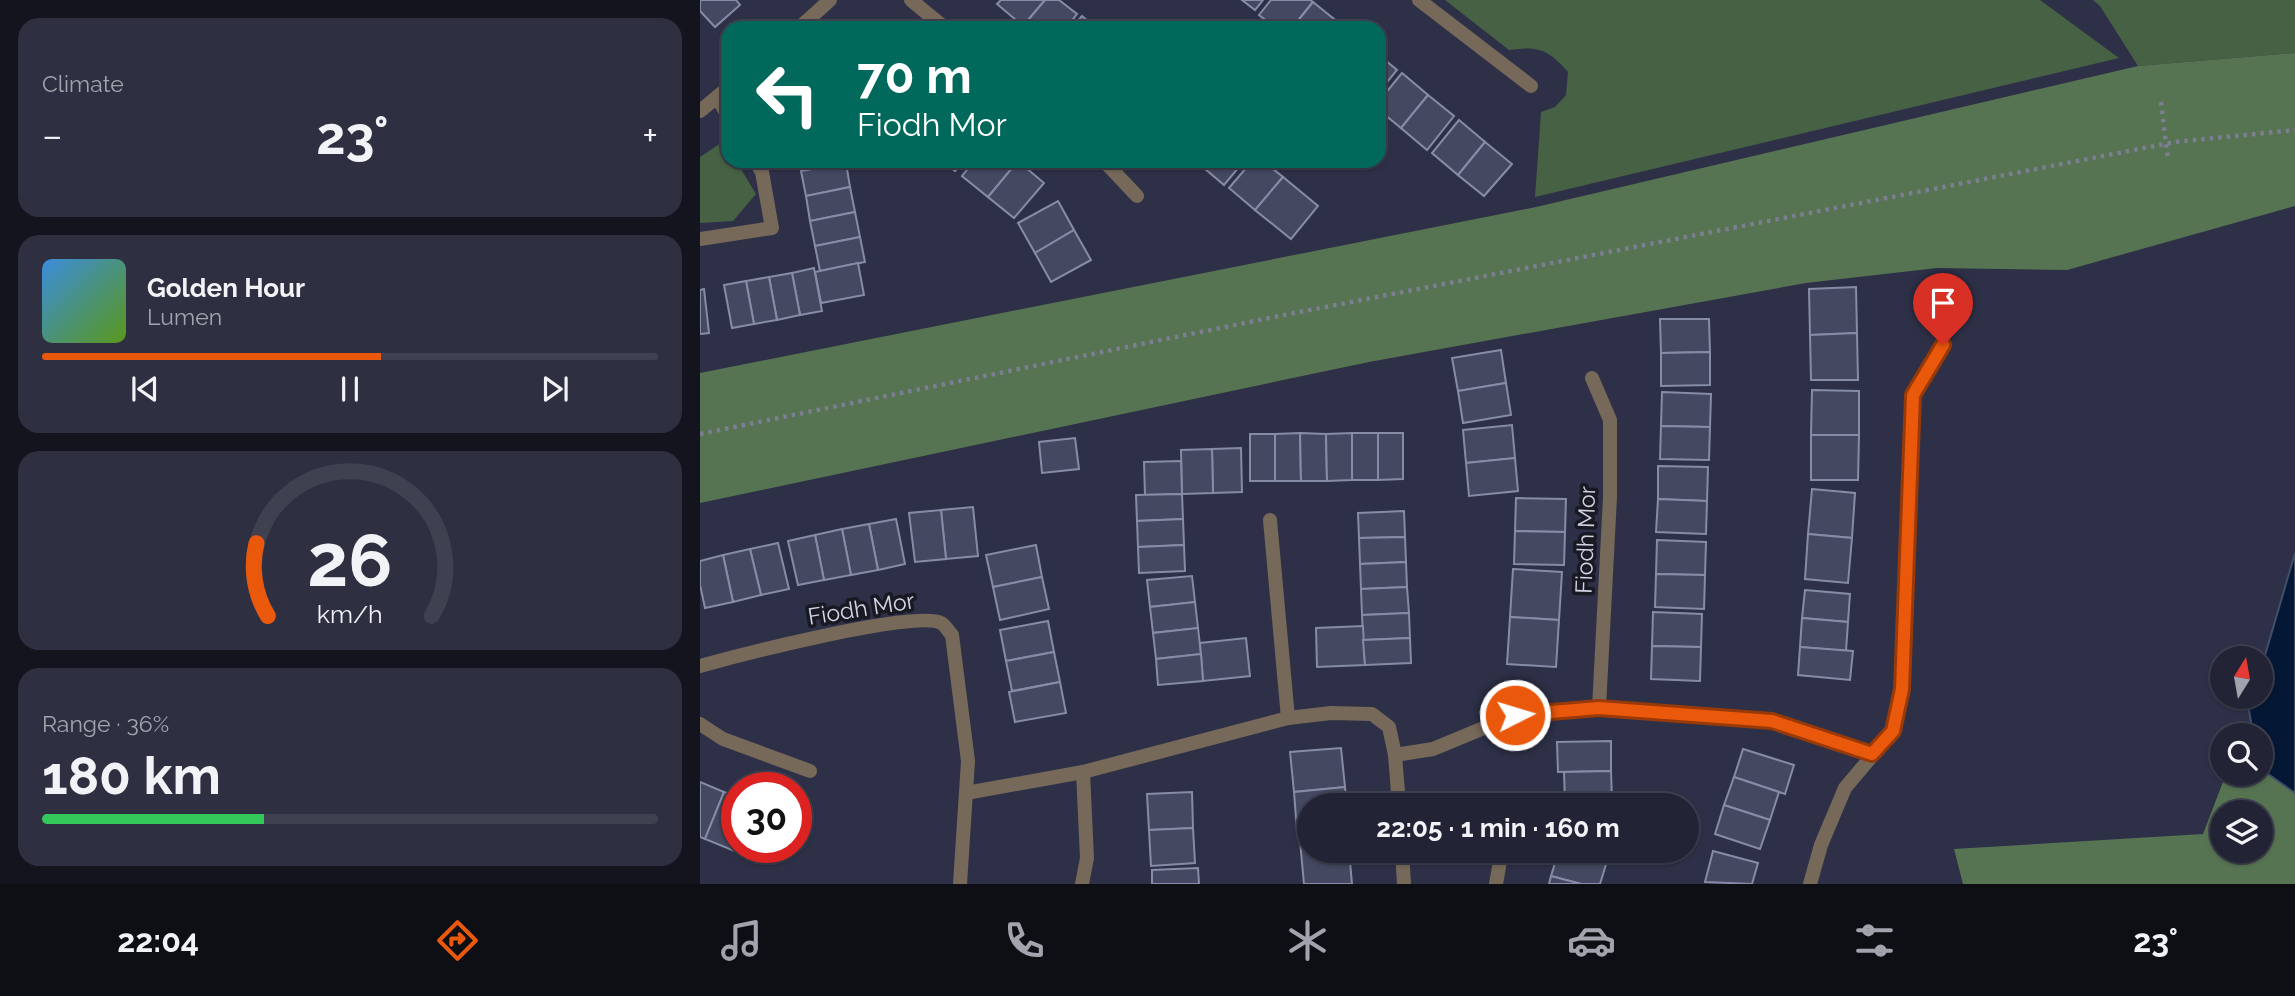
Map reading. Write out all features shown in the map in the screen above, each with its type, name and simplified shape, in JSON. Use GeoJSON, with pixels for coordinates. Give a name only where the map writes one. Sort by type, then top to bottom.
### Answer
{"type":"FeatureCollection","features":[{"type":"Feature","properties":{"kind":"street"},"geometry":{"type":"LineString","coordinates":[[807,21],[830,0]]}},
{"type":"Feature","properties":{"kind":"street"},"geometry":{"type":"LineString","coordinates":[[911,0],[936,21]]}},
{"type":"Feature","properties":{"kind":"street"},"geometry":{"type":"LineString","coordinates":[[1419,0],[1531,86]]}},
{"type":"Feature","properties":{"kind":"street"},"geometry":{"type":"LineString","coordinates":[[700,111],[721,93]]}},
{"type":"Feature","properties":{"kind":"street"},"geometry":{"type":"LineString","coordinates":[[700,239],[772,228],[759,168]]}},
{"type":"Feature","properties":{"kind":"street"},"geometry":{"type":"LineString","coordinates":[[1111,168],[1137,196]]}},
{"type":"Feature","properties":{"kind":"street"},"geometry":{"type":"LineString","coordinates":[[1810,884],[1821,845],[1845,788],[1893,731],[1902,689],[1913,395],[1943,345]]}},
{"type":"Feature","properties":{"kind":"street","name":"Fiodh Mor"},"geometry":{"type":"LineString","coordinates":[[1592,378],[1610,420],[1611,497],[1599,708]]}},
{"type":"Feature","properties":{"kind":"street"},"geometry":{"type":"LineString","coordinates":[[1270,520],[1288,718]]}},
{"type":"Feature","properties":{"kind":"street","name":"Fiodh Mor"},"geometry":{"type":"LineString","coordinates":[[700,666],[803,640],[920,619],[941,623],[952,635],[968,761],[960,884]]}},
{"type":"Feature","properties":{"kind":"street"},"geometry":{"type":"LineString","coordinates":[[1395,755],[1433,749],[1515,715],[1599,708],[1772,721],[1872,754]]}},
{"type":"Feature","properties":{"kind":"street"},"geometry":{"type":"LineString","coordinates":[[966,793],[1083,772],[1288,718],[1331,713],[1372,714],[1389,727],[1395,755],[1398,793]]}},
{"type":"Feature","properties":{"kind":"street"},"geometry":{"type":"LineString","coordinates":[[700,724],[723,739],[810,771]]}},
{"type":"Feature","properties":{"kind":"street"},"geometry":{"type":"LineString","coordinates":[[1082,884],[1087,858],[1083,772]]}},
{"type":"Feature","properties":{"kind":"street"},"geometry":{"type":"LineString","coordinates":[[1403,863],[1404,884]]}},
{"type":"Feature","properties":{"kind":"street"},"geometry":{"type":"LineString","coordinates":[[1496,884],[1500,863]]}},
{"type":"Feature","properties":{"kind":"path"},"geometry":{"type":"LineString","coordinates":[[2161,102],[2168,160]]}},
{"type":"Feature","properties":{"kind":"path"},"geometry":{"type":"LineString","coordinates":[[700,435],[1269,318],[2161,145],[2295,130]]}},
{"type":"Feature","properties":{"kind":"green space"},"geometry":{"type":"Polygon","coordinates":[[[1445,0],[2040,0],[2119,58],[1535,197],[1541,112],[1555,107],[1566,95],[1568,72],[1542,51],[1509,50],[1445,0]]]}},
{"type":"Feature","properties":{"kind":"green space"},"geometry":{"type":"Polygon","coordinates":[[[2093,0],[2295,0],[2295,53],[2138,66],[2100,6],[2093,0]]]}},
{"type":"Feature","properties":{"kind":"green space"},"geometry":{"type":"Polygon","coordinates":[[[2295,53],[2295,206],[2067,270],[1937,268],[1806,283],[1369,362],[700,503],[700,373],[1536,207],[2138,66],[2295,53]]]}},
{"type":"Feature","properties":{"kind":"green space"},"geometry":{"type":"Polygon","coordinates":[[[721,143],[721,168],[740,168],[756,194],[733,221],[700,223],[700,157],[721,143]]]}},
{"type":"Feature","properties":{"kind":"green space"},"geometry":{"type":"Polygon","coordinates":[[[2273,777],[2295,793],[2295,884],[1963,884],[1954,849],[2203,834],[2210,816],[2210,863],[2273,863],[2273,800],[2216,800],[2221,786],[2273,786],[2273,777]]]}},
{"type":"Feature","properties":{"kind":"water"},"geometry":{"type":"Polygon","coordinates":[[[2295,553],[2295,793],[2273,777],[2273,723],[2251,723],[2249,709],[2273,709],[2273,646],[2268,646],[2295,553]]]}},
{"type":"Feature","properties":{"kind":"building"},"geometry":{"type":"Polygon","coordinates":[[[700,0],[736,0],[740,5],[715,27],[700,11],[700,0]]]}},
{"type":"Feature","properties":{"kind":"building"},"geometry":{"type":"Polygon","coordinates":[[[1001,0],[1045,0],[1027,21],[1017,21],[997,4],[1001,0]]]}},
{"type":"Feature","properties":{"kind":"building"},"geometry":{"type":"Polygon","coordinates":[[[1045,0],[1059,0],[1077,14],[1072,21],[1027,21],[1045,0]]]}},
{"type":"Feature","properties":{"kind":"building"},"geometry":{"type":"Polygon","coordinates":[[[1242,0],[1263,0],[1255,10],[1242,0]]]}},
{"type":"Feature","properties":{"kind":"building"},"geometry":{"type":"Polygon","coordinates":[[[1271,0],[1313,2],[1298,21],[1267,21],[1259,15],[1271,0]]]}},
{"type":"Feature","properties":{"kind":"building"},"geometry":{"type":"Polygon","coordinates":[[[1313,2],[1337,21],[1298,21],[1313,2]]]}},
{"type":"Feature","properties":{"kind":"building"},"geometry":{"type":"Polygon","coordinates":[[[1386,61],[1397,70],[1386,83],[1386,61]]]}},
{"type":"Feature","properties":{"kind":"building"},"geometry":{"type":"Polygon","coordinates":[[[1402,73],[1428,95],[1401,128],[1386,116],[1386,92],[1402,73]]]}},
{"type":"Feature","properties":{"kind":"building"},"geometry":{"type":"Polygon","coordinates":[[[1428,95],[1454,116],[1427,150],[1401,128],[1428,95]]]}},
{"type":"Feature","properties":{"kind":"building"},"geometry":{"type":"Polygon","coordinates":[[[1459,120],[1485,142],[1458,175],[1432,153],[1459,120]]]}},
{"type":"Feature","properties":{"kind":"building"},"geometry":{"type":"Polygon","coordinates":[[[1485,142],[1512,164],[1484,196],[1458,175],[1485,142]]]}},
{"type":"Feature","properties":{"kind":"building"},"geometry":{"type":"Polygon","coordinates":[[[847,168],[850,187],[806,196],[801,171],[847,168]]]}},
{"type":"Feature","properties":{"kind":"building"},"geometry":{"type":"Polygon","coordinates":[[[968,168],[1012,168],[988,197],[962,176],[968,168]]]}},
{"type":"Feature","properties":{"kind":"building"},"geometry":{"type":"Polygon","coordinates":[[[1012,168],[1026,168],[1044,183],[1014,218],[988,197],[1012,168]]]}},
{"type":"Feature","properties":{"kind":"building"},"geometry":{"type":"Polygon","coordinates":[[[1204,168],[1238,168],[1224,185],[1204,168]]]}},
{"type":"Feature","properties":{"kind":"building"},"geometry":{"type":"Polygon","coordinates":[[[1246,168],[1272,168],[1283,177],[1255,210],[1229,188],[1246,168]]]}},
{"type":"Feature","properties":{"kind":"building"},"geometry":{"type":"Polygon","coordinates":[[[1283,177],[1318,206],[1291,239],[1255,210],[1283,177]]]}},
{"type":"Feature","properties":{"kind":"building"},"geometry":{"type":"Polygon","coordinates":[[[850,187],[855,212],[810,221],[806,196],[850,187]]]}},
{"type":"Feature","properties":{"kind":"building"},"geometry":{"type":"Polygon","coordinates":[[[1058,201],[1074,230],[1035,253],[1018,223],[1058,201]]]}},
{"type":"Feature","properties":{"kind":"building"},"geometry":{"type":"Polygon","coordinates":[[[855,212],[860,237],[815,246],[810,221],[855,212]]]}},
{"type":"Feature","properties":{"kind":"building"},"geometry":{"type":"Polygon","coordinates":[[[1074,230],[1091,260],[1051,282],[1035,253],[1074,230]]]}},
{"type":"Feature","properties":{"kind":"building"},"geometry":{"type":"Polygon","coordinates":[[[860,237],[865,262],[820,271],[815,246],[860,237]]]}},
{"type":"Feature","properties":{"kind":"building"},"geometry":{"type":"Polygon","coordinates":[[[858,263],[864,295],[821,303],[815,272],[858,263]]]}},
{"type":"Feature","properties":{"kind":"building"},"geometry":{"type":"Polygon","coordinates":[[[814,268],[822,311],[800,315],[792,273],[814,268]]]}},
{"type":"Feature","properties":{"kind":"building"},"geometry":{"type":"Polygon","coordinates":[[[792,273],[800,315],[777,320],[769,277],[792,273]]]}},
{"type":"Feature","properties":{"kind":"building"},"geometry":{"type":"Polygon","coordinates":[[[769,277],[777,320],[754,324],[746,281],[769,277]]]}},
{"type":"Feature","properties":{"kind":"building"},"geometry":{"type":"Polygon","coordinates":[[[746,281],[754,324],[732,328],[724,285],[746,281]]]}},
{"type":"Feature","properties":{"kind":"building"},"geometry":{"type":"Polygon","coordinates":[[[1856,287],[1857,333],[1810,335],[1809,289],[1856,287]]]}},
{"type":"Feature","properties":{"kind":"building"},"geometry":{"type":"Polygon","coordinates":[[[704,289],[709,333],[700,334],[700,290],[704,289]]]}},
{"type":"Feature","properties":{"kind":"building"},"geometry":{"type":"Polygon","coordinates":[[[1660,319],[1709,319],[1710,352],[1661,353],[1660,319]]]}},
{"type":"Feature","properties":{"kind":"building"},"geometry":{"type":"Polygon","coordinates":[[[1857,333],[1858,380],[1811,380],[1810,335],[1857,333]]]}},
{"type":"Feature","properties":{"kind":"building"},"geometry":{"type":"Polygon","coordinates":[[[1501,350],[1506,383],[1458,391],[1452,358],[1501,350]]]}},
{"type":"Feature","properties":{"kind":"building"},"geometry":{"type":"Polygon","coordinates":[[[1710,352],[1710,385],[1661,386],[1661,353],[1710,352]]]}},
{"type":"Feature","properties":{"kind":"building"},"geometry":{"type":"Polygon","coordinates":[[[1506,383],[1511,415],[1463,423],[1458,391],[1506,383]]]}},
{"type":"Feature","properties":{"kind":"building"},"geometry":{"type":"Polygon","coordinates":[[[1812,390],[1859,391],[1859,435],[1811,435],[1812,390]]]}},
{"type":"Feature","properties":{"kind":"building"},"geometry":{"type":"Polygon","coordinates":[[[1662,392],[1711,394],[1710,427],[1661,426],[1662,392]]]}},
{"type":"Feature","properties":{"kind":"building"},"geometry":{"type":"Polygon","coordinates":[[[1512,425],[1515,458],[1466,463],[1463,430],[1512,425]]]}},
{"type":"Feature","properties":{"kind":"building"},"geometry":{"type":"Polygon","coordinates":[[[1661,426],[1710,427],[1709,460],[1660,459],[1661,426]]]}},
{"type":"Feature","properties":{"kind":"building"},"geometry":{"type":"Polygon","coordinates":[[[1300,433],[1301,481],[1275,481],[1275,434],[1300,433]]]}},
{"type":"Feature","properties":{"kind":"building"},"geometry":{"type":"Polygon","coordinates":[[[1300,433],[1326,434],[1327,481],[1301,481],[1300,433]]]}},
{"type":"Feature","properties":{"kind":"building"},"geometry":{"type":"Polygon","coordinates":[[[1352,433],[1352,480],[1327,481],[1326,434],[1352,433]]]}},
{"type":"Feature","properties":{"kind":"building"},"geometry":{"type":"Polygon","coordinates":[[[1352,433],[1378,433],[1378,480],[1352,480],[1352,433]]]}},
{"type":"Feature","properties":{"kind":"building"},"geometry":{"type":"Polygon","coordinates":[[[1378,433],[1403,433],[1403,479],[1378,480],[1378,433]]]}},
{"type":"Feature","properties":{"kind":"building"},"geometry":{"type":"Polygon","coordinates":[[[1250,434],[1275,434],[1275,481],[1250,481],[1250,434]]]}},
{"type":"Feature","properties":{"kind":"building"},"geometry":{"type":"Polygon","coordinates":[[[1811,435],[1859,435],[1858,480],[1811,480],[1811,435]]]}},
{"type":"Feature","properties":{"kind":"building"},"geometry":{"type":"Polygon","coordinates":[[[1075,438],[1079,469],[1042,473],[1039,442],[1075,438]]]}},
{"type":"Feature","properties":{"kind":"building"},"geometry":{"type":"Polygon","coordinates":[[[1241,448],[1242,492],[1213,493],[1212,449],[1241,448]]]}},
{"type":"Feature","properties":{"kind":"building"},"geometry":{"type":"Polygon","coordinates":[[[1212,449],[1213,493],[1182,494],[1181,450],[1212,449]]]}},
{"type":"Feature","properties":{"kind":"building"},"geometry":{"type":"Polygon","coordinates":[[[1515,458],[1518,491],[1469,496],[1466,463],[1515,458]]]}},
{"type":"Feature","properties":{"kind":"building"},"geometry":{"type":"Polygon","coordinates":[[[1181,461],[1182,494],[1145,495],[1144,462],[1181,461]]]}},
{"type":"Feature","properties":{"kind":"building"},"geometry":{"type":"Polygon","coordinates":[[[1658,466],[1708,467],[1707,501],[1658,499],[1658,466]]]}},
{"type":"Feature","properties":{"kind":"building"},"geometry":{"type":"Polygon","coordinates":[[[1812,489],[1855,493],[1852,538],[1808,534],[1812,489]]]}},
{"type":"Feature","properties":{"kind":"building"},"geometry":{"type":"Polygon","coordinates":[[[1182,494],[1183,519],[1137,521],[1136,495],[1182,494]]]}},
{"type":"Feature","properties":{"kind":"building"},"geometry":{"type":"Polygon","coordinates":[[[1516,498],[1566,499],[1565,532],[1515,531],[1516,498]]]}},
{"type":"Feature","properties":{"kind":"building"},"geometry":{"type":"Polygon","coordinates":[[[1658,499],[1707,501],[1706,534],[1656,532],[1658,499]]]}},
{"type":"Feature","properties":{"kind":"building"},"geometry":{"type":"Polygon","coordinates":[[[973,507],[978,556],[946,559],[941,510],[973,507]]]}},
{"type":"Feature","properties":{"kind":"building"},"geometry":{"type":"Polygon","coordinates":[[[941,510],[946,559],[915,562],[909,513],[941,510]]]}},
{"type":"Feature","properties":{"kind":"building"},"geometry":{"type":"Polygon","coordinates":[[[1404,511],[1405,537],[1359,538],[1358,513],[1404,511]]]}},
{"type":"Feature","properties":{"kind":"building"},"geometry":{"type":"Polygon","coordinates":[[[896,519],[905,564],[878,570],[869,524],[896,519]]]}},
{"type":"Feature","properties":{"kind":"building"},"geometry":{"type":"Polygon","coordinates":[[[1183,519],[1184,545],[1138,547],[1137,521],[1183,519]]]}},
{"type":"Feature","properties":{"kind":"building"},"geometry":{"type":"Polygon","coordinates":[[[869,524],[878,570],[851,575],[842,529],[869,524]]]}},
{"type":"Feature","properties":{"kind":"building"},"geometry":{"type":"Polygon","coordinates":[[[842,529],[851,575],[824,580],[815,535],[842,529]]]}},
{"type":"Feature","properties":{"kind":"building"},"geometry":{"type":"Polygon","coordinates":[[[1515,531],[1565,532],[1564,565],[1514,564],[1515,531]]]}},
{"type":"Feature","properties":{"kind":"building"},"geometry":{"type":"Polygon","coordinates":[[[1808,534],[1852,538],[1848,583],[1805,579],[1808,534]]]}},
{"type":"Feature","properties":{"kind":"building"},"geometry":{"type":"Polygon","coordinates":[[[815,535],[824,580],[798,585],[788,541],[815,535]]]}},
{"type":"Feature","properties":{"kind":"building"},"geometry":{"type":"Polygon","coordinates":[[[1405,537],[1406,562],[1360,564],[1359,538],[1405,537]]]}},
{"type":"Feature","properties":{"kind":"building"},"geometry":{"type":"Polygon","coordinates":[[[1657,540],[1706,542],[1705,575],[1656,574],[1657,540]]]}},
{"type":"Feature","properties":{"kind":"building"},"geometry":{"type":"Polygon","coordinates":[[[778,543],[789,589],[761,595],[750,549],[778,543]]]}},
{"type":"Feature","properties":{"kind":"building"},"geometry":{"type":"Polygon","coordinates":[[[1036,545],[1042,577],[993,587],[986,555],[1036,545]]]}},
{"type":"Feature","properties":{"kind":"building"},"geometry":{"type":"Polygon","coordinates":[[[1184,545],[1185,571],[1139,573],[1138,547],[1184,545]]]}},
{"type":"Feature","properties":{"kind":"building"},"geometry":{"type":"Polygon","coordinates":[[[750,549],[761,595],[733,602],[723,555],[750,549]]]}},
{"type":"Feature","properties":{"kind":"building"},"geometry":{"type":"Polygon","coordinates":[[[723,555],[733,602],[705,608],[700,585],[700,561],[723,555]]]}},
{"type":"Feature","properties":{"kind":"building"},"geometry":{"type":"Polygon","coordinates":[[[1406,562],[1407,587],[1361,589],[1360,564],[1406,562]]]}},
{"type":"Feature","properties":{"kind":"building"},"geometry":{"type":"Polygon","coordinates":[[[1513,569],[1562,572],[1559,620],[1510,617],[1513,569]]]}},
{"type":"Feature","properties":{"kind":"building"},"geometry":{"type":"Polygon","coordinates":[[[1656,574],[1705,575],[1704,609],[1655,607],[1656,574]]]}},
{"type":"Feature","properties":{"kind":"building"},"geometry":{"type":"Polygon","coordinates":[[[1192,576],[1195,602],[1150,607],[1147,580],[1192,576]]]}},
{"type":"Feature","properties":{"kind":"building"},"geometry":{"type":"Polygon","coordinates":[[[1042,577],[1049,609],[1000,620],[993,587],[1042,577]]]}},
{"type":"Feature","properties":{"kind":"building"},"geometry":{"type":"Polygon","coordinates":[[[1407,587],[1409,613],[1362,615],[1361,589],[1407,587]]]}},
{"type":"Feature","properties":{"kind":"building"},"geometry":{"type":"Polygon","coordinates":[[[1805,590],[1850,594],[1848,622],[1802,618],[1805,590]]]}},
{"type":"Feature","properties":{"kind":"building"},"geometry":{"type":"Polygon","coordinates":[[[1195,602],[1198,628],[1153,633],[1150,607],[1195,602]]]}},
{"type":"Feature","properties":{"kind":"building"},"geometry":{"type":"Polygon","coordinates":[[[1653,612],[1702,614],[1701,647],[1652,646],[1653,612]]]}},
{"type":"Feature","properties":{"kind":"building"},"geometry":{"type":"Polygon","coordinates":[[[1409,613],[1410,638],[1363,640],[1362,615],[1409,613]]]}},
{"type":"Feature","properties":{"kind":"building"},"geometry":{"type":"Polygon","coordinates":[[[1510,617],[1559,620],[1556,667],[1507,664],[1510,617]]]}},
{"type":"Feature","properties":{"kind":"building"},"geometry":{"type":"Polygon","coordinates":[[[1802,618],[1848,622],[1846,651],[1800,647],[1802,618]]]}},
{"type":"Feature","properties":{"kind":"building"},"geometry":{"type":"Polygon","coordinates":[[[1048,621],[1054,652],[1006,661],[1000,630],[1048,621]]]}},
{"type":"Feature","properties":{"kind":"building"},"geometry":{"type":"Polygon","coordinates":[[[1363,626],[1365,665],[1317,667],[1316,628],[1363,626]]]}},
{"type":"Feature","properties":{"kind":"building"},"geometry":{"type":"Polygon","coordinates":[[[1198,628],[1201,654],[1156,659],[1153,633],[1198,628]]]}},
{"type":"Feature","properties":{"kind":"building"},"geometry":{"type":"Polygon","coordinates":[[[1246,638],[1250,676],[1203,681],[1200,643],[1246,638]]]}},
{"type":"Feature","properties":{"kind":"building"},"geometry":{"type":"Polygon","coordinates":[[[1410,638],[1411,663],[1365,665],[1363,640],[1410,638]]]}},
{"type":"Feature","properties":{"kind":"building"},"geometry":{"type":"Polygon","coordinates":[[[1652,646],[1701,647],[1700,681],[1651,679],[1652,646]]]}},
{"type":"Feature","properties":{"kind":"building"},"geometry":{"type":"Polygon","coordinates":[[[1800,647],[1853,651],[1850,680],[1798,675],[1800,647]]]}},
{"type":"Feature","properties":{"kind":"building"},"geometry":{"type":"Polygon","coordinates":[[[1054,652],[1060,682],[1012,691],[1006,661],[1054,652]]]}},
{"type":"Feature","properties":{"kind":"building"},"geometry":{"type":"Polygon","coordinates":[[[1201,654],[1203,681],[1158,685],[1156,659],[1201,654]]]}},
{"type":"Feature","properties":{"kind":"building"},"geometry":{"type":"Polygon","coordinates":[[[1060,682],[1066,713],[1015,722],[1009,692],[1060,682]]]}},
{"type":"Feature","properties":{"kind":"building"},"geometry":{"type":"Polygon","coordinates":[[[1611,741],[1611,771],[1558,772],[1557,742],[1611,741]]]}},
{"type":"Feature","properties":{"kind":"building"},"geometry":{"type":"Polygon","coordinates":[[[1341,748],[1345,787],[1294,792],[1290,752],[1341,748]]]}},
{"type":"Feature","properties":{"kind":"building"},"geometry":{"type":"Polygon","coordinates":[[[1743,749],[1794,765],[1785,794],[1734,777],[1743,749]]]}},
{"type":"Feature","properties":{"kind":"building"},"geometry":{"type":"Polygon","coordinates":[[[1611,771],[1612,793],[1565,793],[1564,772],[1611,771]]]}},
{"type":"Feature","properties":{"kind":"building"},"geometry":{"type":"Polygon","coordinates":[[[1734,777],[1779,792],[1770,820],[1724,805],[1734,777]]]}},
{"type":"Feature","properties":{"kind":"building"},"geometry":{"type":"Polygon","coordinates":[[[700,782],[721,791],[721,799],[705,839],[700,837],[700,782]]]}},
{"type":"Feature","properties":{"kind":"building"},"geometry":{"type":"Polygon","coordinates":[[[1345,787],[1346,793],[1297,793],[1297,831],[1294,792],[1345,787]]]}},
{"type":"Feature","properties":{"kind":"building"},"geometry":{"type":"Polygon","coordinates":[[[1192,792],[1193,828],[1149,830],[1147,794],[1192,792]]]}},
{"type":"Feature","properties":{"kind":"building"},"geometry":{"type":"Polygon","coordinates":[[[721,799],[721,846],[705,839],[721,799]]]}},
{"type":"Feature","properties":{"kind":"building"},"geometry":{"type":"Polygon","coordinates":[[[1724,805],[1770,820],[1760,849],[1715,834],[1724,805]]]}},
{"type":"Feature","properties":{"kind":"building"},"geometry":{"type":"Polygon","coordinates":[[[1193,828],[1195,863],[1151,866],[1149,830],[1193,828]]]}},
{"type":"Feature","properties":{"kind":"building"},"geometry":{"type":"Polygon","coordinates":[[[1713,851],[1758,863],[1752,884],[1705,882],[1713,851]]]}},
{"type":"Feature","properties":{"kind":"building"},"geometry":{"type":"Polygon","coordinates":[[[1302,863],[1350,863],[1352,884],[1304,884],[1302,863]]]}},
{"type":"Feature","properties":{"kind":"building"},"geometry":{"type":"Polygon","coordinates":[[[1555,863],[1606,863],[1600,884],[1581,884],[1551,876],[1555,863]]]}},
{"type":"Feature","properties":{"kind":"building"},"geometry":{"type":"Polygon","coordinates":[[[1198,868],[1199,884],[1152,884],[1152,870],[1198,868]]]}},
{"type":"Feature","properties":{"kind":"building"},"geometry":{"type":"Polygon","coordinates":[[[1551,876],[1581,884],[1549,884],[1551,876]]]}},
{"type":"Feature","properties":{"kind":"route"},"geometry":{"type":"LineString","coordinates":[[1515,715],[1599,708],[1772,721],[1872,754],[1893,731],[1902,689],[1913,395],[1943,345]]}}]}
